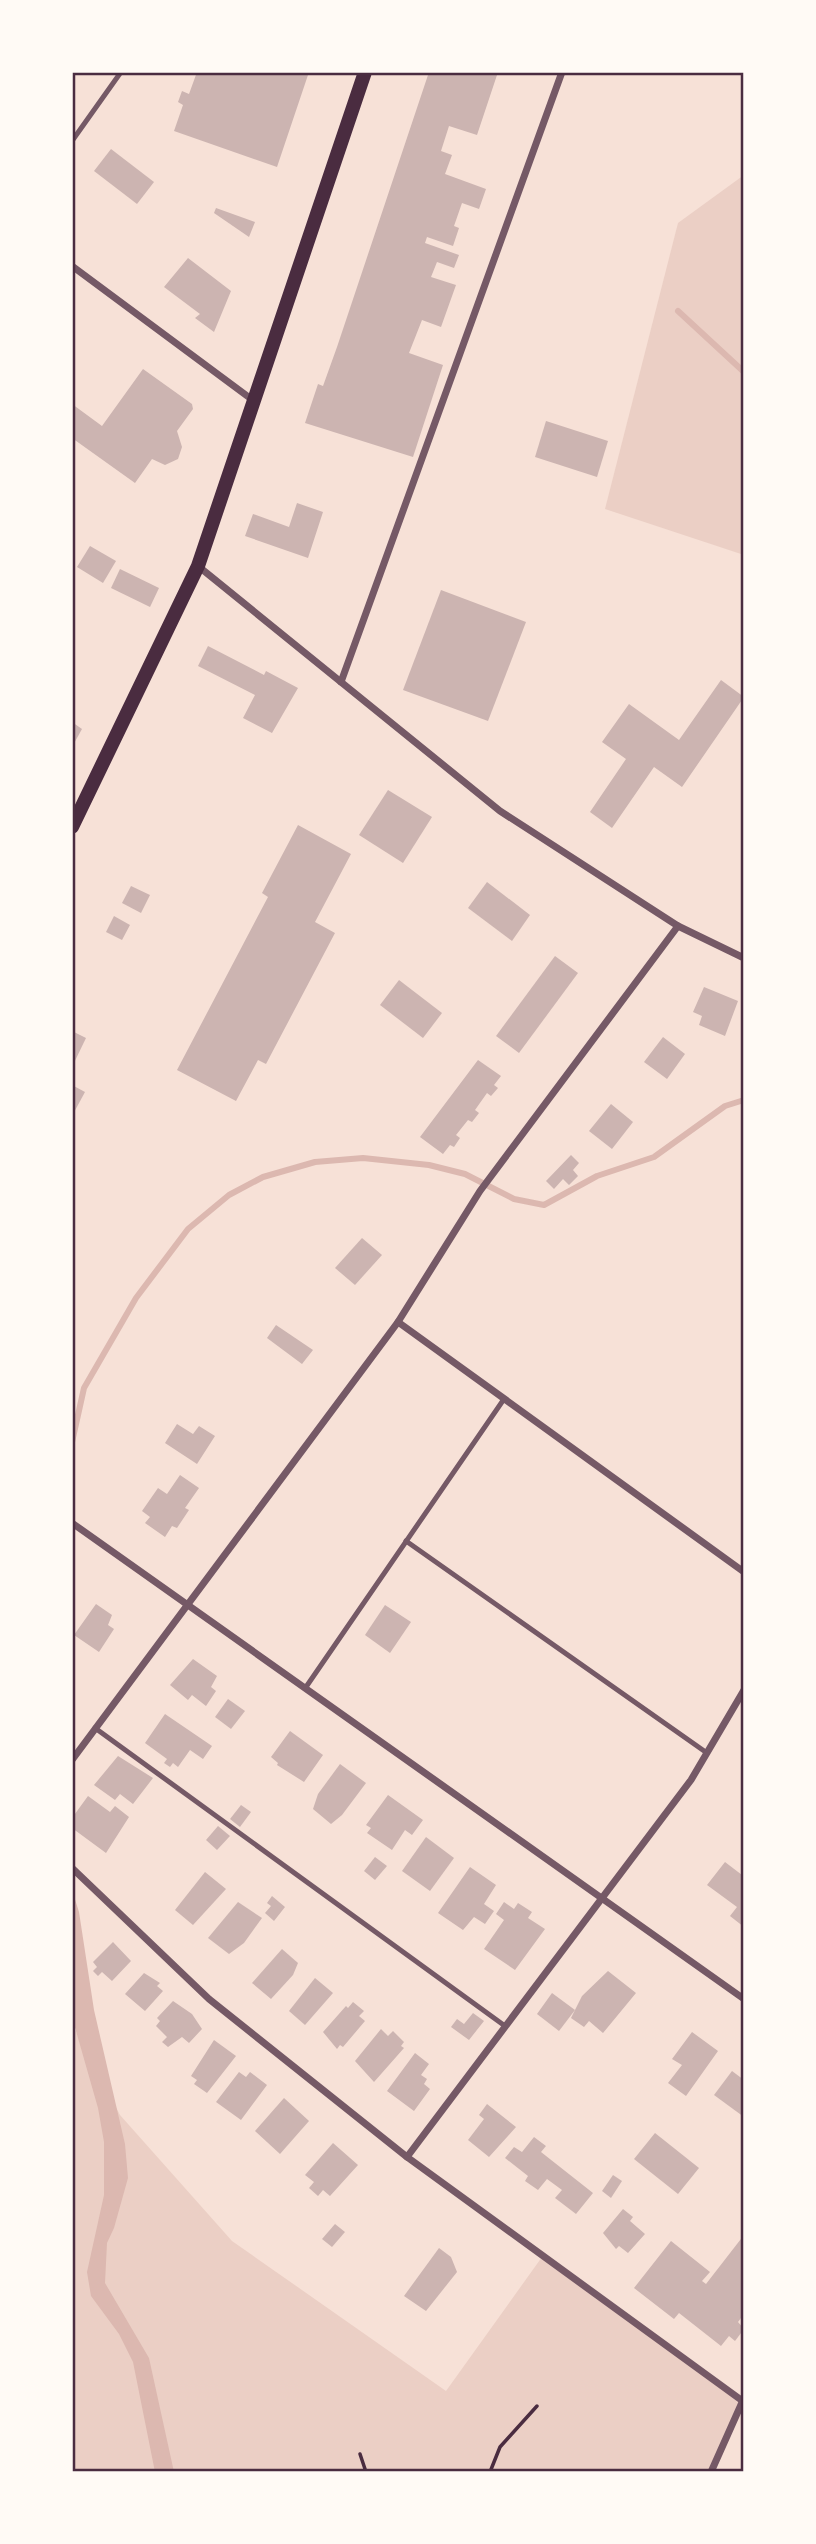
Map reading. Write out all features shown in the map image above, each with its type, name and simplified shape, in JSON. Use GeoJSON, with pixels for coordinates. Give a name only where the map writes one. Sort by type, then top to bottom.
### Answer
{"type":"FeatureCollection","features":[{"type":"Feature","properties":{"kind":"main road"},"geometry":{"type":"LineString","coordinates":[[72,827],[198,566],[365,72]]}},
{"type":"Feature","properties":{"kind":"street"},"geometry":{"type":"LineString","coordinates":[[341,682],[562,72]]}},
{"type":"Feature","properties":{"kind":"street"},"geometry":{"type":"LineString","coordinates":[[72,266],[254,402]]}},
{"type":"Feature","properties":{"kind":"street"},"geometry":{"type":"LineString","coordinates":[[198,566],[500,811],[678,926],[744,958]]}},
{"type":"Feature","properties":{"kind":"street"},"geometry":{"type":"LineString","coordinates":[[72,1760],[398,1322],[480,1191],[678,926]]}},
{"type":"Feature","properties":{"kind":"street"},"geometry":{"type":"LineString","coordinates":[[398,1322],[744,1572]]}},
{"type":"Feature","properties":{"kind":"street"},"geometry":{"type":"LineString","coordinates":[[72,1523],[744,1999]]}},
{"type":"Feature","properties":{"kind":"street"},"geometry":{"type":"LineString","coordinates":[[407,2157],[691,1780],[744,1690]]}},
{"type":"Feature","properties":{"kind":"street"},"geometry":{"type":"LineString","coordinates":[[72,1868],[209,1999],[407,2157],[743,2400],[711,2472]]}},
{"type":"Feature","properties":{"kind":"lane"},"geometry":{"type":"LineString","coordinates":[[72,141],[121,72]]}},
{"type":"Feature","properties":{"kind":"lane"},"geometry":{"type":"LineString","coordinates":[[306,1687],[505,1399]]}},
{"type":"Feature","properties":{"kind":"lane"},"geometry":{"type":"LineString","coordinates":[[406,1541],[707,1753]]}},
{"type":"Feature","properties":{"kind":"lane"},"geometry":{"type":"LineString","coordinates":[[95,1728],[505,2026]]}},
{"type":"Feature","properties":{"kind":"path"},"geometry":{"type":"LineString","coordinates":[[490,2472],[500,2446],[537,2406]]}},
{"type":"Feature","properties":{"kind":"path"},"geometry":{"type":"LineString","coordinates":[[360,2454],[366,2472]]}},
{"type":"Feature","properties":{"kind":"shaded area"},"geometry":{"type":"Polygon","coordinates":[[[744,175],[744,555],[605,509],[678,223],[744,175]]]}},
{"type":"Feature","properties":{"kind":"shaded area"},"geometry":{"type":"Polygon","coordinates":[[[72,1890],[79,1912],[94,2010],[125,2144],[128,2178],[107,2243],[105,2283],[149,2358],[174,2472],[155,2472],[133,2362],[119,2334],[91,2296],[87,2272],[104,2195],[104,2142],[98,2108],[72,2017],[72,1890]]]}},
{"type":"Feature","properties":{"kind":"shaded area"},"geometry":{"type":"Polygon","coordinates":[[[73,2026],[120,2115],[232,2241],[446,2391],[542,2257],[742,2400],[711,2472],[72,2472],[73,2026]]]}},
{"type":"Feature","properties":{"kind":"building"},"geometry":{"type":"Polygon","coordinates":[[[197,72],[309,72],[277,167],[174,131],[183,105],[178,102],[182,91],[189,94],[197,72]]]}},
{"type":"Feature","properties":{"kind":"building"},"geometry":{"type":"Polygon","coordinates":[[[429,72],[498,72],[477,135],[449,126],[441,151],[452,155],[445,174],[486,189],[479,209],[462,203],[454,226],[459,228],[453,246],[427,237],[425,243],[459,255],[454,268],[437,262],[431,277],[456,285],[441,327],[422,320],[409,353],[443,365],[413,457],[305,423],[318,384],[323,386],[337,347],[429,72]]]}},
{"type":"Feature","properties":{"kind":"building"},"geometry":{"type":"Polygon","coordinates":[[[111,149],[154,182],[137,204],[94,171],[111,149]]]}},
{"type":"Feature","properties":{"kind":"building"},"geometry":{"type":"Polygon","coordinates":[[[216,208],[255,222],[249,237],[214,213],[216,208]]]}},
{"type":"Feature","properties":{"kind":"building"},"geometry":{"type":"Polygon","coordinates":[[[188,258],[231,291],[214,332],[195,318],[200,314],[164,287],[188,258]]]}},
{"type":"Feature","properties":{"kind":"building"},"geometry":{"type":"Polygon","coordinates":[[[143,369],[192,404],[193,409],[177,431],[182,447],[178,459],[165,465],[152,459],[135,483],[72,438],[72,404],[102,426],[143,369]]]}},
{"type":"Feature","properties":{"kind":"building"},"geometry":{"type":"Polygon","coordinates":[[[546,421],[608,441],[597,477],[535,457],[546,421]]]}},
{"type":"Feature","properties":{"kind":"building"},"geometry":{"type":"Polygon","coordinates":[[[297,503],[323,512],[308,558],[245,536],[253,514],[289,527],[297,503]]]}},
{"type":"Feature","properties":{"kind":"building"},"geometry":{"type":"Polygon","coordinates":[[[90,546],[116,561],[103,583],[77,567],[90,546]]]}},
{"type":"Feature","properties":{"kind":"building"},"geometry":{"type":"Polygon","coordinates":[[[120,569],[159,588],[150,607],[111,588],[120,569]]]}},
{"type":"Feature","properties":{"kind":"building"},"geometry":{"type":"Polygon","coordinates":[[[441,590],[526,622],[488,721],[403,690],[441,590]]]}},
{"type":"Feature","properties":{"kind":"building"},"geometry":{"type":"Polygon","coordinates":[[[208,646],[264,675],[266,671],[298,688],[272,733],[243,718],[255,695],[198,666],[208,646]]]}},
{"type":"Feature","properties":{"kind":"building"},"geometry":{"type":"Polygon","coordinates":[[[721,680],[744,697],[682,787],[654,767],[612,828],[590,812],[626,759],[602,742],[629,704],[679,740],[721,680]]]}},
{"type":"Feature","properties":{"kind":"building"},"geometry":{"type":"Polygon","coordinates":[[[72,722],[82,729],[72,747],[72,722]]]}},
{"type":"Feature","properties":{"kind":"building"},"geometry":{"type":"Polygon","coordinates":[[[388,790],[432,817],[403,863],[359,835],[388,790]]]}},
{"type":"Feature","properties":{"kind":"building"},"geometry":{"type":"Polygon","coordinates":[[[298,825],[351,854],[315,922],[335,933],[266,1064],[258,1060],[236,1101],[177,1070],[268,897],[262,893],[298,825]]]}},
{"type":"Feature","properties":{"kind":"building"},"geometry":{"type":"Polygon","coordinates":[[[487,882],[530,915],[512,941],[468,908],[487,882]]]}},
{"type":"Feature","properties":{"kind":"building"},"geometry":{"type":"Polygon","coordinates":[[[131,886],[150,895],[141,913],[122,903],[131,886]]]}},
{"type":"Feature","properties":{"kind":"building"},"geometry":{"type":"Polygon","coordinates":[[[114,916],[130,925],[122,940],[106,932],[114,916]]]}},
{"type":"Feature","properties":{"kind":"building"},"geometry":{"type":"Polygon","coordinates":[[[555,956],[578,973],[519,1053],[496,1036],[555,956]]]}},
{"type":"Feature","properties":{"kind":"building"},"geometry":{"type":"Polygon","coordinates":[[[399,980],[442,1013],[423,1038],[380,1005],[399,980]]]}},
{"type":"Feature","properties":{"kind":"building"},"geometry":{"type":"Polygon","coordinates":[[[704,987],[738,1001],[725,1036],[699,1025],[702,1016],[693,1012],[704,987]]]}},
{"type":"Feature","properties":{"kind":"building"},"geometry":{"type":"Polygon","coordinates":[[[72,1031],[86,1038],[72,1067],[72,1031]]]}},
{"type":"Feature","properties":{"kind":"building"},"geometry":{"type":"Polygon","coordinates":[[[663,1037],[685,1054],[667,1079],[644,1062],[663,1037]]]}},
{"type":"Feature","properties":{"kind":"building"},"geometry":{"type":"Polygon","coordinates":[[[478,1060],[501,1076],[494,1085],[498,1088],[491,1096],[487,1093],[475,1110],[479,1113],[472,1122],[468,1120],[456,1135],[460,1138],[454,1147],[450,1145],[443,1154],[420,1137],[478,1060]]]}},
{"type":"Feature","properties":{"kind":"building"},"geometry":{"type":"Polygon","coordinates":[[[72,1085],[85,1092],[72,1116],[72,1085]]]}},
{"type":"Feature","properties":{"kind":"building"},"geometry":{"type":"Polygon","coordinates":[[[611,1104],[633,1122],[612,1149],[589,1131],[611,1104]]]}},
{"type":"Feature","properties":{"kind":"building"},"geometry":{"type":"Polygon","coordinates":[[[571,1155],[579,1163],[573,1170],[578,1176],[569,1185],[563,1179],[554,1189],[546,1181],[571,1155]]]}},
{"type":"Feature","properties":{"kind":"building"},"geometry":{"type":"Polygon","coordinates":[[[362,1238],[382,1255],[355,1285],[335,1268],[362,1238]]]}},
{"type":"Feature","properties":{"kind":"building"},"geometry":{"type":"Polygon","coordinates":[[[276,1325],[313,1350],[302,1364],[267,1338],[276,1325]]]}},
{"type":"Feature","properties":{"kind":"building"},"geometry":{"type":"Polygon","coordinates":[[[177,1424],[193,1434],[199,1426],[215,1436],[197,1464],[165,1443],[177,1424]]]}},
{"type":"Feature","properties":{"kind":"building"},"geometry":{"type":"Polygon","coordinates":[[[180,1475],[199,1488],[185,1508],[189,1510],[177,1528],[172,1526],[165,1537],[145,1523],[150,1517],[142,1511],[158,1488],[167,1494],[180,1475]]]}},
{"type":"Feature","properties":{"kind":"building"},"geometry":{"type":"Polygon","coordinates":[[[96,1604],[112,1615],[108,1625],[114,1629],[99,1652],[74,1635],[96,1604]]]}},
{"type":"Feature","properties":{"kind":"building"},"geometry":{"type":"Polygon","coordinates":[[[385,1605],[411,1622],[390,1653],[365,1635],[385,1605]]]}},
{"type":"Feature","properties":{"kind":"building"},"geometry":{"type":"Polygon","coordinates":[[[193,1659],[217,1676],[211,1687],[216,1691],[206,1706],[192,1695],[188,1700],[170,1685],[193,1659]]]}},
{"type":"Feature","properties":{"kind":"building"},"geometry":{"type":"Polygon","coordinates":[[[228,1699],[245,1711],[231,1729],[215,1717],[228,1699]]]}},
{"type":"Feature","properties":{"kind":"building"},"geometry":{"type":"Polygon","coordinates":[[[165,1714],[212,1746],[203,1759],[190,1750],[178,1767],[173,1763],[170,1767],[164,1763],[167,1759],[145,1743],[165,1714]]]}},
{"type":"Feature","properties":{"kind":"building"},"geometry":{"type":"Polygon","coordinates":[[[290,1731],[323,1755],[304,1782],[277,1765],[271,1757],[290,1731]]]}},
{"type":"Feature","properties":{"kind":"building"},"geometry":{"type":"Polygon","coordinates":[[[118,1756],[153,1778],[133,1804],[120,1794],[115,1800],[94,1785],[118,1756]]]}},
{"type":"Feature","properties":{"kind":"building"},"geometry":{"type":"Polygon","coordinates":[[[340,1764],[366,1783],[342,1815],[331,1824],[313,1809],[318,1794],[340,1764]]]}},
{"type":"Feature","properties":{"kind":"building"},"geometry":{"type":"Polygon","coordinates":[[[388,1795],[423,1820],[412,1835],[405,1830],[392,1850],[367,1833],[371,1828],[366,1825],[388,1795]]]}},
{"type":"Feature","properties":{"kind":"building"},"geometry":{"type":"Polygon","coordinates":[[[88,1796],[110,1812],[115,1806],[129,1817],[106,1853],[72,1828],[72,1818],[88,1796]]]}},
{"type":"Feature","properties":{"kind":"building"},"geometry":{"type":"Polygon","coordinates":[[[241,1805],[251,1812],[240,1827],[230,1819],[241,1805]]]}},
{"type":"Feature","properties":{"kind":"building"},"geometry":{"type":"Polygon","coordinates":[[[218,1826],[230,1836],[217,1850],[206,1840],[218,1826]]]}},
{"type":"Feature","properties":{"kind":"building"},"geometry":{"type":"Polygon","coordinates":[[[426,1837],[454,1858],[430,1891],[402,1871],[426,1837]]]}},
{"type":"Feature","properties":{"kind":"building"},"geometry":{"type":"Polygon","coordinates":[[[375,1857],[387,1866],[375,1880],[364,1871],[375,1857]]]}},
{"type":"Feature","properties":{"kind":"building"},"geometry":{"type":"Polygon","coordinates":[[[725,1862],[742,1875],[744,1872],[744,1927],[730,1916],[737,1907],[707,1885],[725,1862]]]}},
{"type":"Feature","properties":{"kind":"building"},"geometry":{"type":"Polygon","coordinates":[[[470,1867],[496,1885],[484,1904],[494,1911],[485,1924],[474,1917],[463,1930],[438,1913],[470,1867]]]}},
{"type":"Feature","properties":{"kind":"building"},"geometry":{"type":"Polygon","coordinates":[[[205,1872],[226,1889],[193,1925],[175,1910],[205,1872]]]}},
{"type":"Feature","properties":{"kind":"building"},"geometry":{"type":"Polygon","coordinates":[[[272,1896],[285,1907],[274,1921],[265,1913],[271,1906],[267,1903],[272,1896]]]}},
{"type":"Feature","properties":{"kind":"building"},"geometry":{"type":"Polygon","coordinates":[[[238,1902],[262,1918],[244,1943],[229,1954],[208,1938],[238,1902]]]}},
{"type":"Feature","properties":{"kind":"building"},"geometry":{"type":"Polygon","coordinates":[[[504,1902],[514,1909],[518,1903],[532,1912],[528,1918],[545,1929],[515,1970],[484,1949],[504,1920],[496,1914],[504,1902]]]}},
{"type":"Feature","properties":{"kind":"building"},"geometry":{"type":"Polygon","coordinates":[[[113,1942],[131,1961],[112,1981],[102,1972],[98,1976],[93,1971],[97,1967],[93,1962],[113,1942]]]}},
{"type":"Feature","properties":{"kind":"building"},"geometry":{"type":"Polygon","coordinates":[[[282,1949],[298,1963],[293,1975],[271,1999],[252,1983],[282,1949]]]}},
{"type":"Feature","properties":{"kind":"building"},"geometry":{"type":"Polygon","coordinates":[[[608,1971],[636,1993],[603,2033],[589,2021],[584,2027],[571,2018],[582,1996],[608,1971]]]}},
{"type":"Feature","properties":{"kind":"building"},"geometry":{"type":"Polygon","coordinates":[[[144,1973],[160,1983],[157,1986],[163,1991],[145,2011],[125,1994],[144,1973]]]}},
{"type":"Feature","properties":{"kind":"building"},"geometry":{"type":"Polygon","coordinates":[[[315,1978],[333,1993],[305,2025],[289,2011],[315,1978]]]}},
{"type":"Feature","properties":{"kind":"building"},"geometry":{"type":"Polygon","coordinates":[[[552,1993],[575,2010],[559,2031],[537,2014],[552,1993]]]}},
{"type":"Feature","properties":{"kind":"building"},"geometry":{"type":"Polygon","coordinates":[[[173,2001],[192,2014],[202,2029],[189,2043],[182,2037],[168,2047],[162,2042],[167,2037],[156,2026],[160,2021],[157,2018],[173,2001]]]}},
{"type":"Feature","properties":{"kind":"building"},"geometry":{"type":"Polygon","coordinates":[[[353,2002],[364,2011],[359,2016],[365,2021],[343,2047],[340,2045],[337,2049],[323,2032],[346,2006],[348,2008],[353,2002]]]}},
{"type":"Feature","properties":{"kind":"building"},"geometry":{"type":"Polygon","coordinates":[[[473,2013],[484,2021],[469,2040],[451,2027],[457,2019],[464,2024],[473,2013]]]}},
{"type":"Feature","properties":{"kind":"building"},"geometry":{"type":"Polygon","coordinates":[[[381,2029],[388,2036],[393,2031],[404,2042],[401,2046],[404,2048],[374,2082],[355,2061],[381,2029]]]}},
{"type":"Feature","properties":{"kind":"building"},"geometry":{"type":"Polygon","coordinates":[[[692,2032],[718,2051],[686,2096],[668,2083],[682,2065],[672,2059],[692,2032]]]}},
{"type":"Feature","properties":{"kind":"building"},"geometry":{"type":"Polygon","coordinates":[[[214,2040],[236,2056],[207,2093],[194,2084],[197,2080],[191,2076],[214,2040]]]}},
{"type":"Feature","properties":{"kind":"building"},"geometry":{"type":"Polygon","coordinates":[[[415,2053],[429,2064],[421,2075],[427,2079],[424,2084],[430,2089],[414,2111],[387,2091],[415,2053]]]}},
{"type":"Feature","properties":{"kind":"building"},"geometry":{"type":"Polygon","coordinates":[[[732,2071],[744,2080],[744,2117],[714,2095],[732,2071]]]}},
{"type":"Feature","properties":{"kind":"building"},"geometry":{"type":"Polygon","coordinates":[[[239,2072],[246,2077],[250,2072],[267,2085],[241,2120],[216,2102],[239,2072]]]}},
{"type":"Feature","properties":{"kind":"building"},"geometry":{"type":"Polygon","coordinates":[[[284,2098],[309,2121],[280,2154],[255,2131],[284,2098]]]}},
{"type":"Feature","properties":{"kind":"building"},"geometry":{"type":"Polygon","coordinates":[[[487,2104],[516,2127],[489,2157],[468,2140],[484,2119],[479,2115],[487,2104]]]}},
{"type":"Feature","properties":{"kind":"building"},"geometry":{"type":"Polygon","coordinates":[[[655,2133],[699,2168],[678,2194],[634,2159],[655,2133]]]}},
{"type":"Feature","properties":{"kind":"building"},"geometry":{"type":"Polygon","coordinates":[[[534,2137],[546,2146],[541,2152],[593,2193],[576,2214],[555,2198],[562,2190],[547,2179],[538,2190],[525,2181],[528,2176],[505,2158],[514,2147],[522,2152],[534,2137]]]}},
{"type":"Feature","properties":{"kind":"building"},"geometry":{"type":"Polygon","coordinates":[[[333,2143],[358,2165],[330,2196],[323,2190],[318,2196],[309,2188],[314,2182],[305,2175],[333,2143]]]}},
{"type":"Feature","properties":{"kind":"building"},"geometry":{"type":"Polygon","coordinates":[[[613,2175],[622,2181],[611,2198],[602,2191],[613,2175]]]}},
{"type":"Feature","properties":{"kind":"building"},"geometry":{"type":"Polygon","coordinates":[[[623,2209],[633,2217],[630,2221],[645,2234],[628,2253],[619,2246],[616,2249],[603,2233],[623,2209]]]}},
{"type":"Feature","properties":{"kind":"building"},"geometry":{"type":"Polygon","coordinates":[[[335,2224],[345,2232],[332,2247],[322,2239],[335,2224]]]}},
{"type":"Feature","properties":{"kind":"building"},"geometry":{"type":"Polygon","coordinates":[[[744,2235],[744,2314],[738,2322],[744,2329],[735,2341],[729,2336],[721,2346],[679,2313],[674,2319],[634,2288],[671,2241],[710,2272],[702,2281],[706,2284],[744,2235]]]}},
{"type":"Feature","properties":{"kind":"building"},"geometry":{"type":"Polygon","coordinates":[[[439,2248],[451,2257],[457,2272],[426,2311],[404,2296],[439,2248]]]}},
{"type":"Feature","properties":{"kind":"waterway"},"geometry":{"type":"LineString","coordinates":[[678,311],[744,372]]}},
{"type":"Feature","properties":{"kind":"waterway"},"geometry":{"type":"LineString","coordinates":[[72,1442],[84,1388],[136,1298],[188,1229],[229,1195],[263,1177],[315,1162],[363,1158],[429,1165],[465,1174],[514,1199],[544,1205],[597,1176],[654,1157],[725,1106],[744,1100]]}}]}
